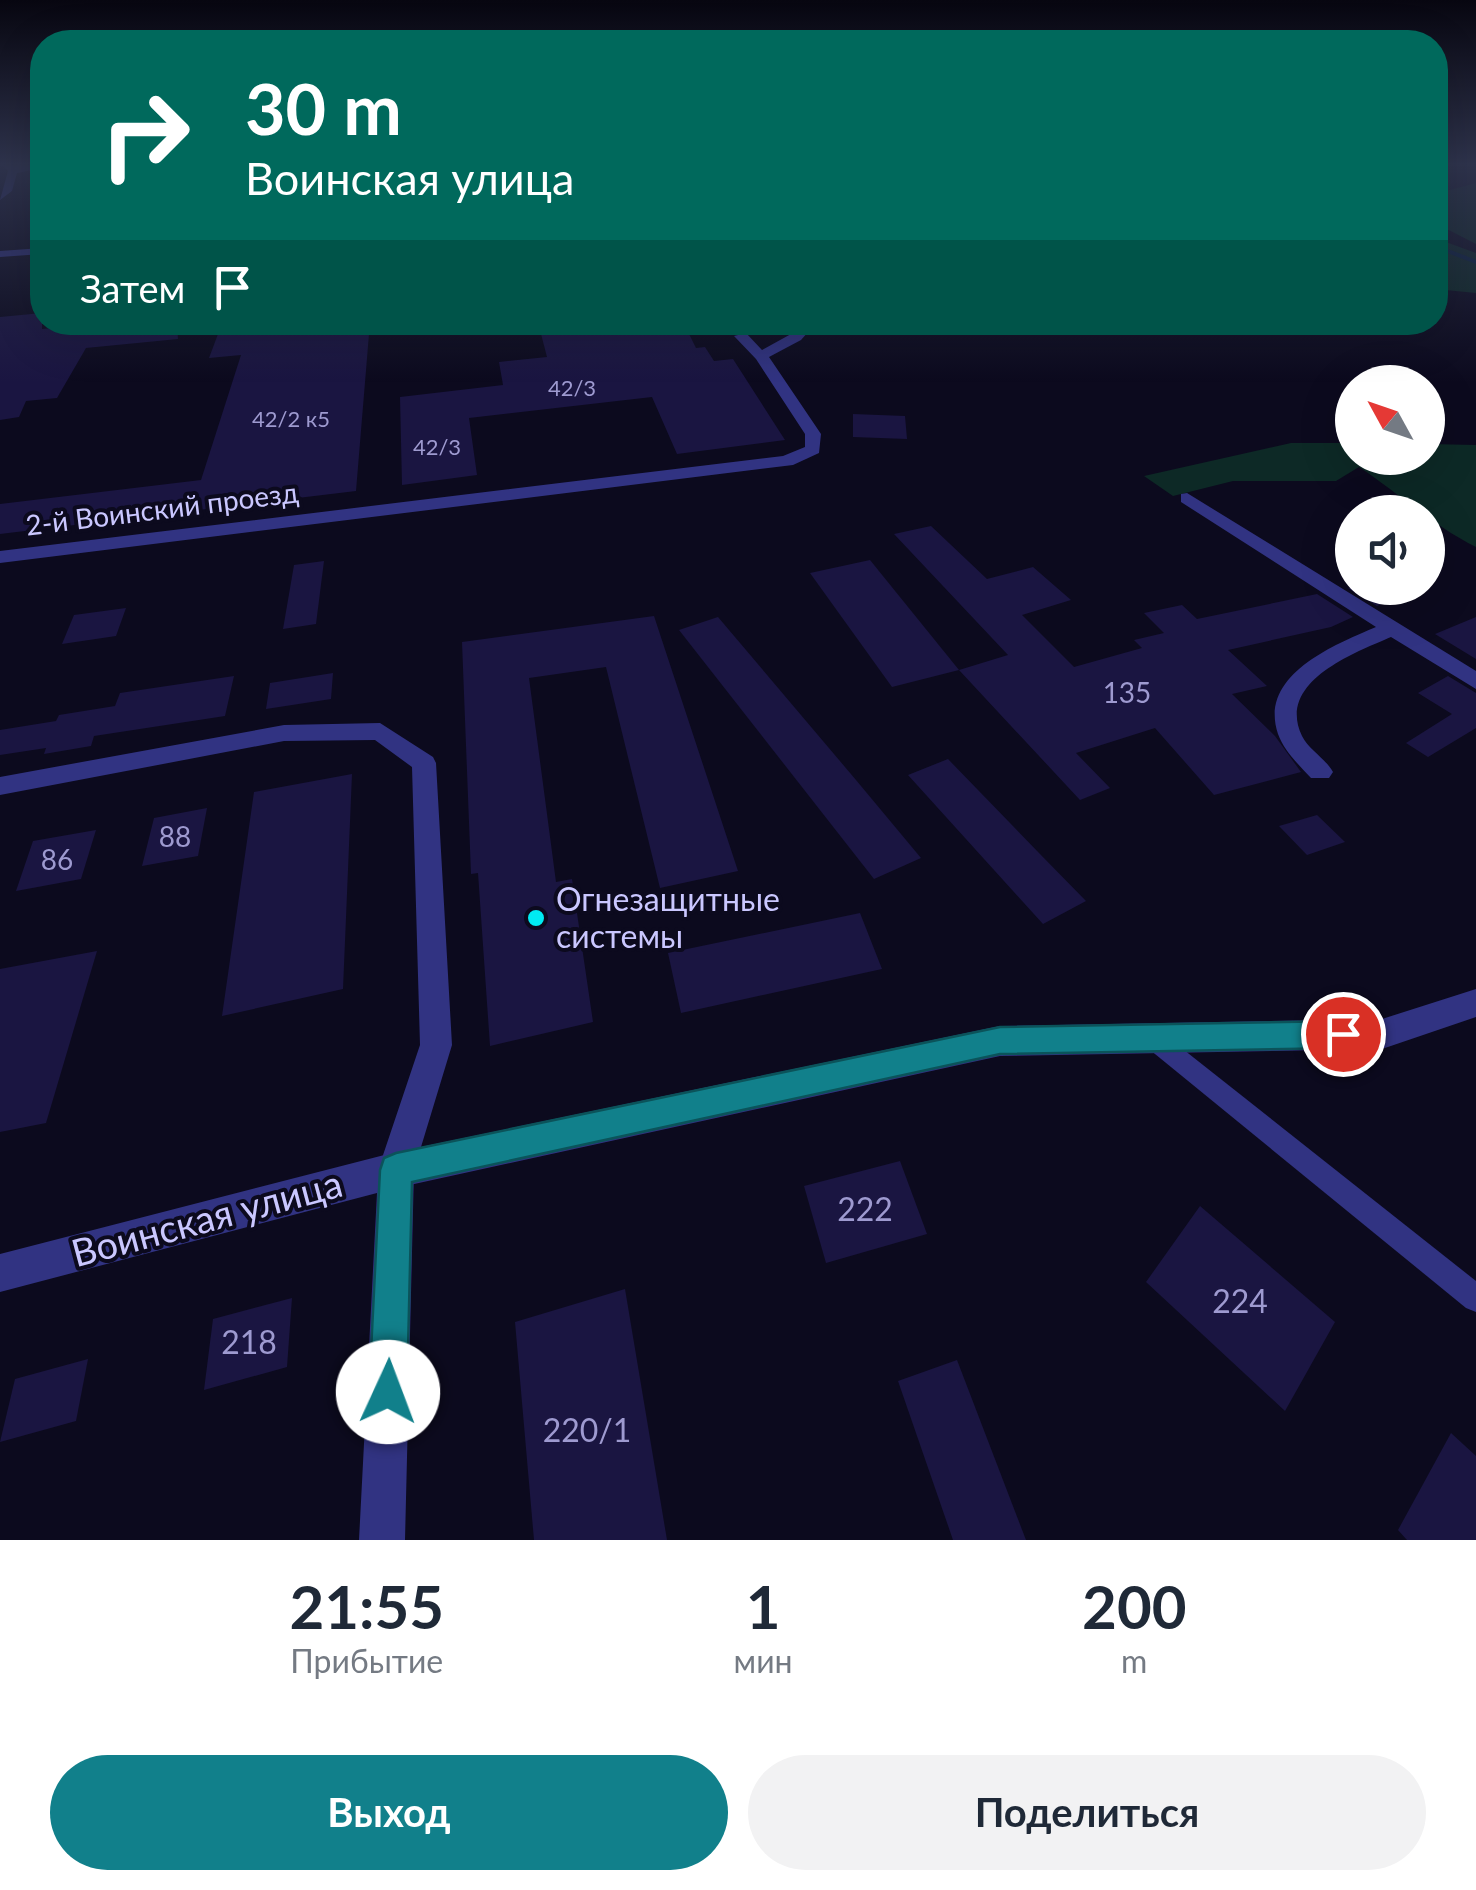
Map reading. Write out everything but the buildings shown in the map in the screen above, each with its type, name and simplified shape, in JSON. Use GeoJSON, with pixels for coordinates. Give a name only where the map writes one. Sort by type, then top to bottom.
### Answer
{"type":"FeatureCollection","features":[{"type":"Feature","properties":{"kind":"street"},"geometry":{"type":"LineString","coordinates":[[0,254],[30,252]]}},
{"type":"Feature","properties":{"kind":"street"},"geometry":{"type":"LineString","coordinates":[[741,336],[761,356],[799,335]]}},
{"type":"Feature","properties":{"kind":"street","name":"2-й Воинский проезд"},"geometry":{"type":"LineString","coordinates":[[0,557],[331,516],[398,512],[786,461],[812,448],[813,434],[761,356]]}},
{"type":"Feature","properties":{"kind":"street"},"geometry":{"type":"LineString","coordinates":[[1188,498],[1476,681]]}},
{"type":"Feature","properties":{"kind":"street"},"geometry":{"type":"LineString","coordinates":[[1320,772],[1290,734],[1287,701],[1297,683],[1330,656],[1394,627]]}},
{"type":"Feature","properties":{"kind":"street"},"geometry":{"type":"LineString","coordinates":[[0,786],[284,733],[380,731],[424,763],[436,1044],[396,1170],[382,1540]]}},
{"type":"Feature","properties":{"kind":"street","name":"Воинская улица"},"geometry":{"type":"LineString","coordinates":[[0,1272],[396,1170],[1000,1041],[1382,1034],[1476,1004]]}},
{"type":"Feature","properties":{"kind":"lane"},"geometry":{"type":"LineString","coordinates":[[1151,1038],[1476,1298]]}},
{"type":"Feature","properties":{"kind":"green space"},"geometry":{"type":"Polygon","coordinates":[[[1448,243],[1476,253],[1476,293],[1448,290],[1448,243]]]}},
{"type":"Feature","properties":{"kind":"green space"},"geometry":{"type":"Polygon","coordinates":[[[1291,443],[1335,443],[1335,475],[1346,475],[1336,481],[1233,481],[1173,496],[1144,476],[1291,443]]]}},
{"type":"Feature","properties":{"kind":"green space"},"geometry":{"type":"Polygon","coordinates":[[[1445,444],[1476,445],[1476,547],[1445,528],[1445,495],[1398,495],[1370,475],[1445,475],[1445,444]]]}},
{"type":"Feature","properties":{"kind":"waterway"},"geometry":{"type":"LineString","coordinates":[[1448,251],[1476,262]]}},
{"type":"Feature","properties":{"kind":"place","name":"Огнезащитные системы"},"geometry":{"type":"Point","coordinates":[536,918]}},
{"type":"Feature","properties":{"kind":"route"},"geometry":{"type":"LineString","coordinates":[[388,1392],[396,1170],[1000,1041],[1343,1034]]}}]}
